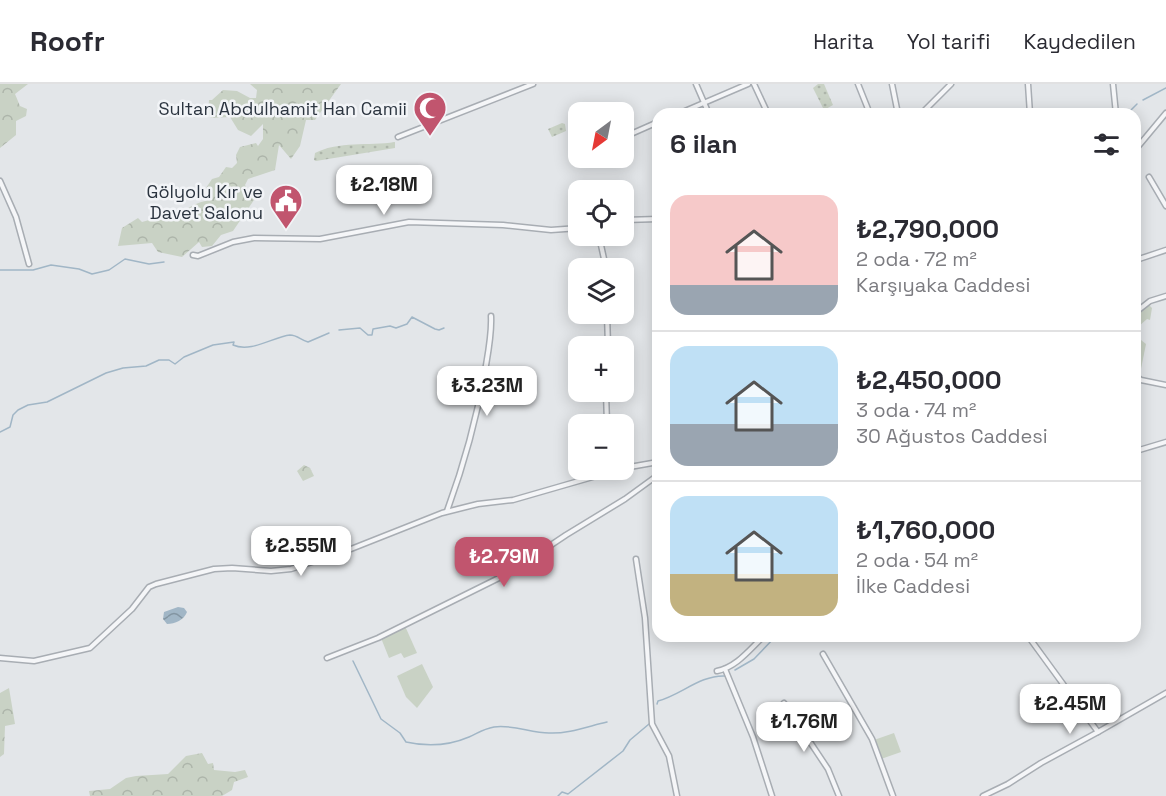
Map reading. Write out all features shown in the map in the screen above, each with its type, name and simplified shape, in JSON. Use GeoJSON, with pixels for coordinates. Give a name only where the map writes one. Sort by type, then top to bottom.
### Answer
{"type":"FeatureCollection","features":[{"type":"Feature","properties":{"kind":"street"},"geometry":{"type":"LineString","coordinates":[[398,138],[533,84]]}},
{"type":"Feature","properties":{"kind":"street"},"geometry":{"type":"LineString","coordinates":[[696,84],[707,108]]}},
{"type":"Feature","properties":{"kind":"street"},"geometry":{"type":"LineString","coordinates":[[694,108],[748,84]]}},
{"type":"Feature","properties":{"kind":"street"},"geometry":{"type":"LineString","coordinates":[[754,84],[765,108]]}},
{"type":"Feature","properties":{"kind":"street"},"geometry":{"type":"LineString","coordinates":[[858,84],[868,108]]}},
{"type":"Feature","properties":{"kind":"street"},"geometry":{"type":"LineString","coordinates":[[892,84],[897,108]]}},
{"type":"Feature","properties":{"kind":"street"},"geometry":{"type":"LineString","coordinates":[[927,108],[951,84]]}},
{"type":"Feature","properties":{"kind":"street"},"geometry":{"type":"LineString","coordinates":[[1028,84],[1030,108]]}},
{"type":"Feature","properties":{"kind":"street"},"geometry":{"type":"LineString","coordinates":[[1113,84],[1115,108]]}},
{"type":"Feature","properties":{"kind":"street"},"geometry":{"type":"LineString","coordinates":[[1141,142],[1166,113]]}},
{"type":"Feature","properties":{"kind":"street"},"geometry":{"type":"LineString","coordinates":[[634,133],[652,125]]}},
{"type":"Feature","properties":{"kind":"street"},"geometry":{"type":"LineString","coordinates":[[1149,177],[1166,206]]}},
{"type":"Feature","properties":{"kind":"street"},"geometry":{"type":"LineString","coordinates":[[0,181],[16,217],[29,264]]}},
{"type":"Feature","properties":{"kind":"street"},"geometry":{"type":"LineString","coordinates":[[634,220],[652,219]]}},
{"type":"Feature","properties":{"kind":"street"},"geometry":{"type":"LineString","coordinates":[[193,255],[198,256],[233,242],[254,238],[320,239],[409,222],[503,225],[551,230],[568,229]]}},
{"type":"Feature","properties":{"kind":"street"},"geometry":{"type":"LineString","coordinates":[[1141,258],[1166,250]]}},
{"type":"Feature","properties":{"kind":"street"},"geometry":{"type":"LineString","coordinates":[[1141,307],[1145,303],[1166,296]]}},
{"type":"Feature","properties":{"kind":"street"},"geometry":{"type":"LineString","coordinates":[[447,511],[475,425],[489,349],[491,316]]}},
{"type":"Feature","properties":{"kind":"street"},"geometry":{"type":"LineString","coordinates":[[1141,380],[1166,385]]}},
{"type":"Feature","properties":{"kind":"street"},"geometry":{"type":"LineString","coordinates":[[1141,450],[1166,442]]}},
{"type":"Feature","properties":{"kind":"street"},"geometry":{"type":"LineString","coordinates":[[634,466],[652,463]]}},
{"type":"Feature","properties":{"kind":"street"},"geometry":{"type":"LineString","coordinates":[[0,658],[28,662],[90,648],[132,609],[149,587],[156,584],[214,569],[271,571],[291,569],[351,549],[447,511],[478,504],[513,500],[577,480]]}},
{"type":"Feature","properties":{"kind":"street"},"geometry":{"type":"LineString","coordinates":[[327,658],[378,638],[509,573],[566,535],[625,500],[652,480]]}},
{"type":"Feature","properties":{"kind":"street"},"geometry":{"type":"LineString","coordinates":[[636,559],[645,618],[652,724],[669,756],[676,796]]}},
{"type":"Feature","properties":{"kind":"street"},"geometry":{"type":"LineString","coordinates":[[717,670],[725,669],[739,660],[758,642]]}},
{"type":"Feature","properties":{"kind":"street"},"geometry":{"type":"LineString","coordinates":[[1032,642],[1098,732]]}},
{"type":"Feature","properties":{"kind":"street"},"geometry":{"type":"LineString","coordinates":[[823,654],[872,739],[893,796]]}},
{"type":"Feature","properties":{"kind":"street"},"geometry":{"type":"LineString","coordinates":[[725,669],[753,737],[772,796]]}},
{"type":"Feature","properties":{"kind":"street"},"geometry":{"type":"LineString","coordinates":[[983,796],[1008,784],[1166,693]]}},
{"type":"Feature","properties":{"kind":"street"},"geometry":{"type":"LineString","coordinates":[[784,703],[828,769],[839,796]]}},
{"type":"Feature","properties":{"kind":"green space"},"geometry":{"type":"Polygon","coordinates":[[[0,84],[28,84],[15,94],[20,106],[27,109],[26,116],[16,121],[16,135],[0,148],[0,84]]]}},
{"type":"Feature","properties":{"kind":"green space"},"geometry":{"type":"Polygon","coordinates":[[[250,84],[341,84],[315,120],[306,120],[300,146],[291,159],[279,145],[275,170],[248,179],[245,185],[254,200],[233,231],[221,235],[212,246],[202,247],[199,242],[182,257],[158,252],[152,243],[118,246],[122,228],[138,218],[142,222],[156,218],[174,221],[191,206],[212,200],[206,188],[212,179],[219,177],[226,167],[232,168],[237,163],[236,155],[240,147],[256,143],[258,146],[263,139],[263,124],[251,136],[238,130],[230,117],[211,118],[208,113],[209,100],[223,90],[237,91],[250,98],[256,98],[257,90],[250,84]]]}},
{"type":"Feature","properties":{"kind":"green space"},"geometry":{"type":"Polygon","coordinates":[[[818,84],[824,84],[833,105],[823,108],[813,88],[818,84]]]}},
{"type":"Feature","properties":{"kind":"green space"},"geometry":{"type":"Polygon","coordinates":[[[562,123],[565,124],[566,131],[552,137],[548,129],[562,123]]]}},
{"type":"Feature","properties":{"kind":"green space"},"geometry":{"type":"Polygon","coordinates":[[[395,142],[395,148],[314,160],[315,153],[324,149],[354,144],[395,142]]]}},
{"type":"Feature","properties":{"kind":"green space"},"geometry":{"type":"Polygon","coordinates":[[[1149,305],[1152,308],[1150,320],[1147,319],[1141,324],[1141,312],[1149,305]]]}},
{"type":"Feature","properties":{"kind":"green space"},"geometry":{"type":"Polygon","coordinates":[[[1141,340],[1146,344],[1141,369],[1141,340]]]}},
{"type":"Feature","properties":{"kind":"green space"},"geometry":{"type":"Polygon","coordinates":[[[304,465],[310,468],[314,476],[303,481],[297,471],[304,465]]]}},
{"type":"Feature","properties":{"kind":"green space"},"geometry":{"type":"Polygon","coordinates":[[[405,626],[417,653],[404,658],[401,653],[389,658],[381,638],[405,626]]]}},
{"type":"Feature","properties":{"kind":"green space"},"geometry":{"type":"Polygon","coordinates":[[[422,664],[433,687],[417,708],[406,697],[397,676],[422,664]]]}},
{"type":"Feature","properties":{"kind":"green space"},"geometry":{"type":"Polygon","coordinates":[[[9,688],[15,724],[5,726],[4,754],[0,757],[0,693],[9,688]]]}},
{"type":"Feature","properties":{"kind":"green space"},"geometry":{"type":"Polygon","coordinates":[[[894,733],[901,752],[881,759],[874,740],[894,733]]]}},
{"type":"Feature","properties":{"kind":"green space"},"geometry":{"type":"Polygon","coordinates":[[[202,753],[208,764],[213,763],[214,770],[235,772],[245,770],[248,777],[234,782],[232,790],[222,796],[90,796],[89,791],[110,789],[126,778],[168,774],[186,756],[202,753]]]}},
{"type":"Feature","properties":{"kind":"water"},"geometry":{"type":"Polygon","coordinates":[[[178,607],[184,608],[186,615],[179,621],[167,624],[163,619],[164,612],[178,607]]]}},
{"type":"Feature","properties":{"kind":"waterway"},"geometry":{"type":"LineString","coordinates":[[1143,100],[1166,88]]}},
{"type":"Feature","properties":{"kind":"waterway"},"geometry":{"type":"LineString","coordinates":[[1133,108],[1137,104]]}},
{"type":"Feature","properties":{"kind":"waterway"},"geometry":{"type":"LineString","coordinates":[[0,270],[33,270],[51,265],[79,269],[92,274],[109,270],[125,259],[149,264],[164,262]]}},
{"type":"Feature","properties":{"kind":"waterway"},"geometry":{"type":"LineString","coordinates":[[339,330],[360,328],[368,335],[372,335],[373,329],[390,326],[396,328],[407,324],[412,317],[435,329],[444,328]]}},
{"type":"Feature","properties":{"kind":"waterway"},"geometry":{"type":"LineString","coordinates":[[0,432],[10,427],[13,415],[18,410],[28,405],[47,402],[106,373],[123,368],[146,366],[159,360],[169,360],[175,364],[184,357],[213,345],[234,342],[233,345],[247,347],[290,335],[308,342],[329,333]]}},
{"type":"Feature","properties":{"kind":"waterway"},"geometry":{"type":"LineString","coordinates":[[735,670],[754,659],[770,642]]}},
{"type":"Feature","properties":{"kind":"waterway"},"geometry":{"type":"LineString","coordinates":[[353,661],[381,719],[400,733],[406,742],[422,745],[446,744],[494,727],[556,733],[607,722]]}},
{"type":"Feature","properties":{"kind":"waterway"},"geometry":{"type":"LineString","coordinates":[[657,704],[658,701],[699,682],[725,676]]}},
{"type":"Feature","properties":{"kind":"waterway"},"geometry":{"type":"LineString","coordinates":[[558,796],[562,792],[568,794],[623,751],[630,740],[649,724]]}},
{"type":"Feature","properties":{"kind":"place","name":"Sultan Abdulhamit Han Camii"},"geometry":{"type":"Point","coordinates":[430,137]}},
{"type":"Feature","properties":{"kind":"place","name":"Gölyolu Kır ve Davet Salonu"},"geometry":{"type":"Point","coordinates":[286,230]}}]}
